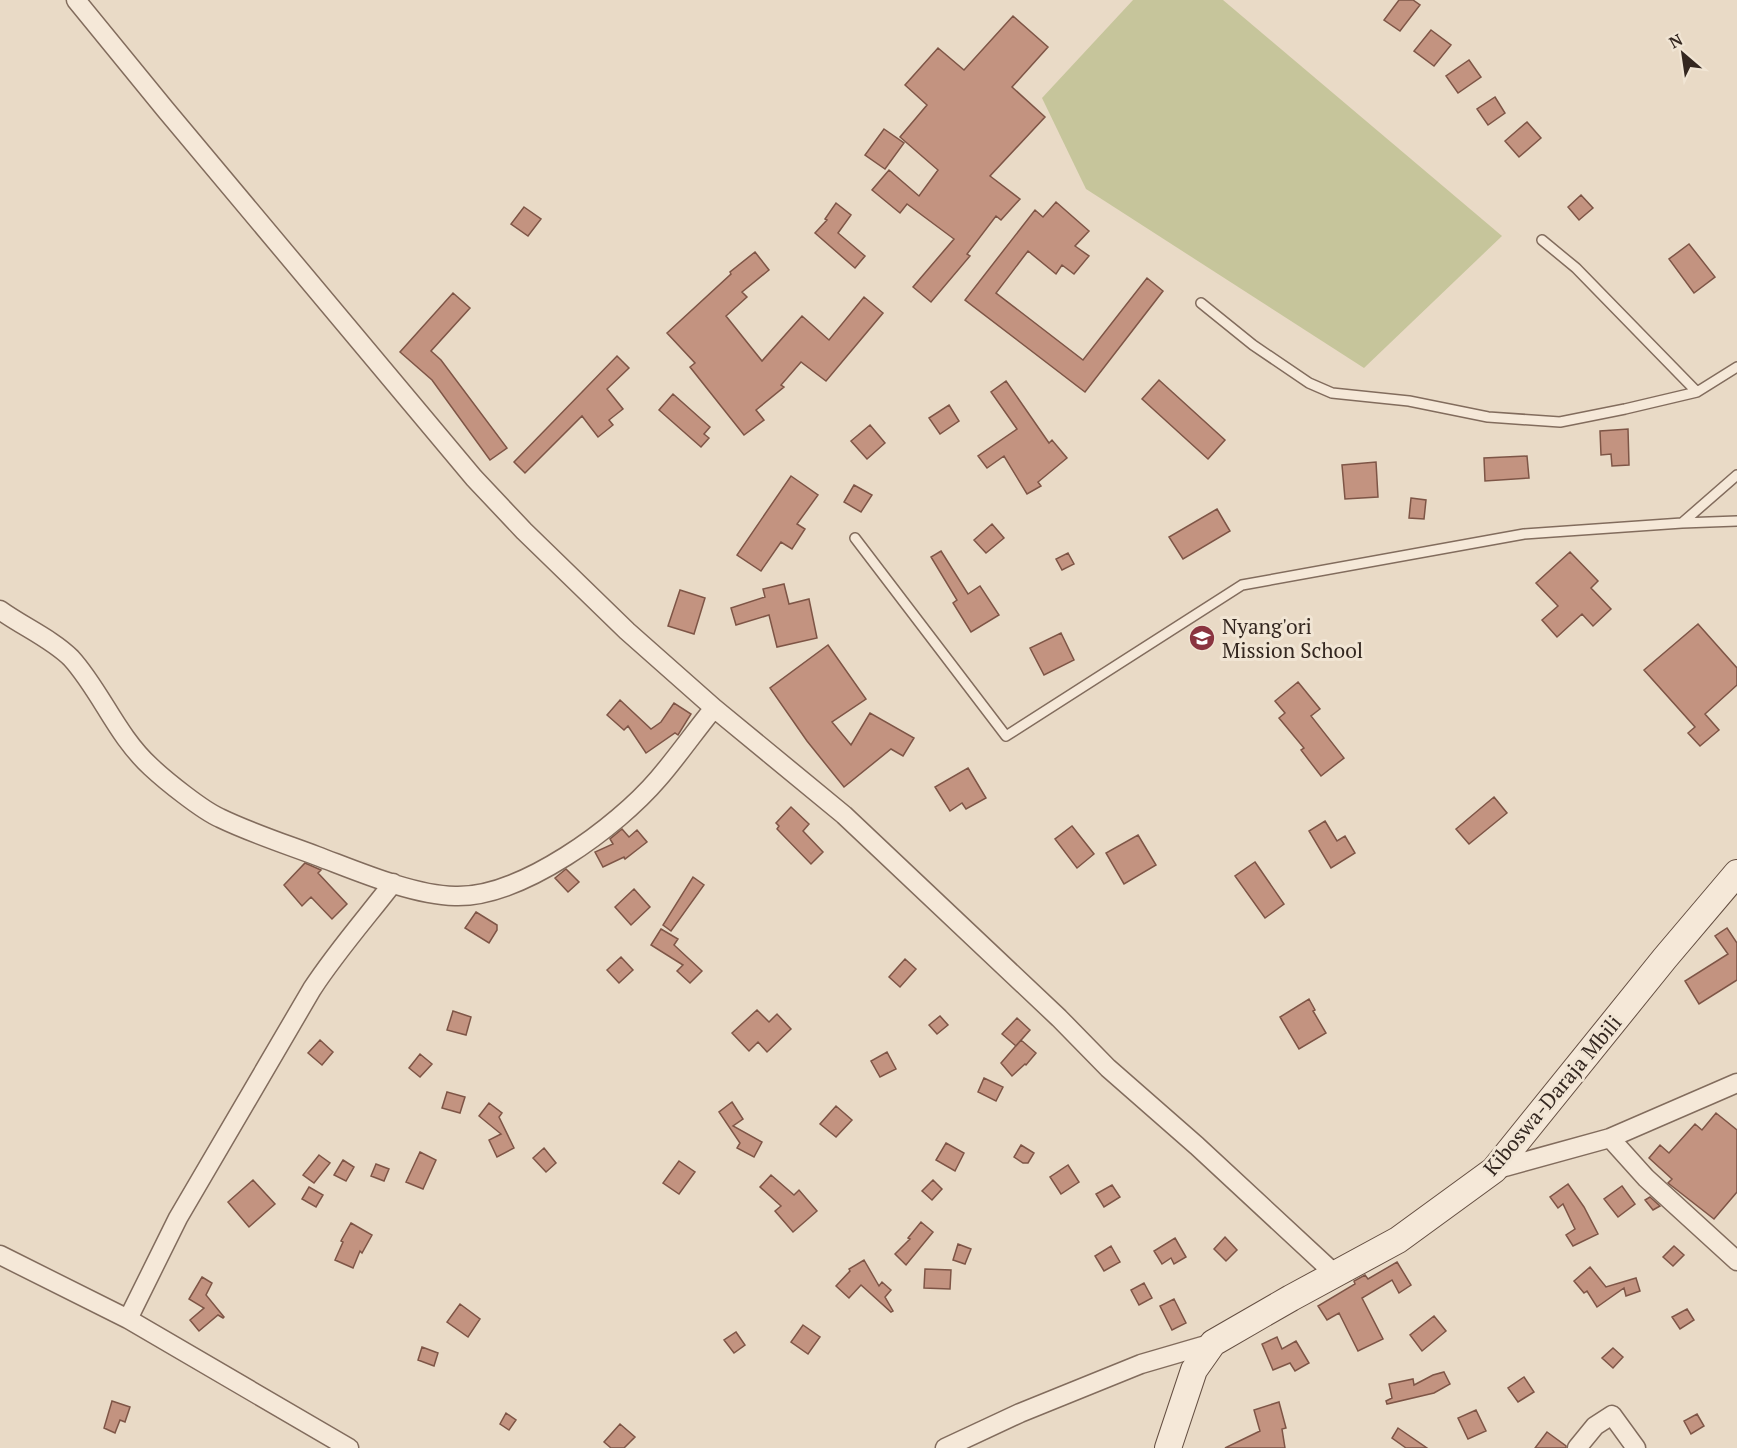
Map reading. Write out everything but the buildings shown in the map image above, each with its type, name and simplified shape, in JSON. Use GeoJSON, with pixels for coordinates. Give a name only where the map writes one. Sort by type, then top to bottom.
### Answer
{"type":"FeatureCollection","features":[{"type":"Feature","properties":{"kind":"main road","name":"Kiboswa-Daraja Mbili"},"geometry":{"type":"LineString","coordinates":[[1167,1448],[1194,1370],[1213,1343],[1398,1240],[1494,1170],[1665,958],[1737,873]]}},
{"type":"Feature","properties":{"kind":"street"},"geometry":{"type":"LineString","coordinates":[[76,0],[474,478],[524,531],[627,631],[714,708],[844,814],[1059,1018],[1108,1068],[1197,1146],[1335,1274]]}},
{"type":"Feature","properties":{"kind":"street"},"geometry":{"type":"LineString","coordinates":[[0,609],[70,658],[130,746],[158,773],[218,817],[378,879],[456,896],[503,888],[554,865],[615,820],[657,780],[714,708]]}},
{"type":"Feature","properties":{"kind":"street"},"geometry":{"type":"LineString","coordinates":[[128,1318],[178,1218],[327,964],[347,943],[393,883]]}},
{"type":"Feature","properties":{"kind":"street"},"geometry":{"type":"LineString","coordinates":[[1494,1170],[1610,1138],[1737,1083]]}},
{"type":"Feature","properties":{"kind":"street"},"geometry":{"type":"LineString","coordinates":[[1610,1138],[1646,1178],[1737,1261]]}},
{"type":"Feature","properties":{"kind":"street"},"geometry":{"type":"LineString","coordinates":[[0,1255],[128,1318],[349,1448]]}},
{"type":"Feature","properties":{"kind":"street"},"geometry":{"type":"LineString","coordinates":[[945,1448],[1020,1413],[1141,1364],[1213,1343]]}},
{"type":"Feature","properties":{"kind":"street"},"geometry":{"type":"LineString","coordinates":[[1577,1448],[1595,1426],[1612,1415],[1636,1448]]}},
{"type":"Feature","properties":{"kind":"lane"},"geometry":{"type":"LineString","coordinates":[[1542,240],[1576,268],[1697,392]]}},
{"type":"Feature","properties":{"kind":"lane"},"geometry":{"type":"LineString","coordinates":[[1201,303],[1253,345],[1300,377],[1332,393],[1409,401],[1488,417],[1560,422],[1697,392],[1737,367]]}},
{"type":"Feature","properties":{"kind":"lane"},"geometry":{"type":"LineString","coordinates":[[1682,523],[1737,475]]}},
{"type":"Feature","properties":{"kind":"lane"},"geometry":{"type":"LineString","coordinates":[[855,538],[1006,736],[1242,585],[1524,534],[1737,521]]}},
{"type":"Feature","properties":{"kind":"green space"},"geometry":{"type":"Polygon","coordinates":[[[1133,0],[1223,0],[1502,236],[1364,368],[1086,189],[1042,98],[1133,0]]]}},
{"type":"Feature","properties":{"kind":"place","name":"Nyang'ori Mission School"},"geometry":{"type":"Point","coordinates":[1202,638]}}]}
